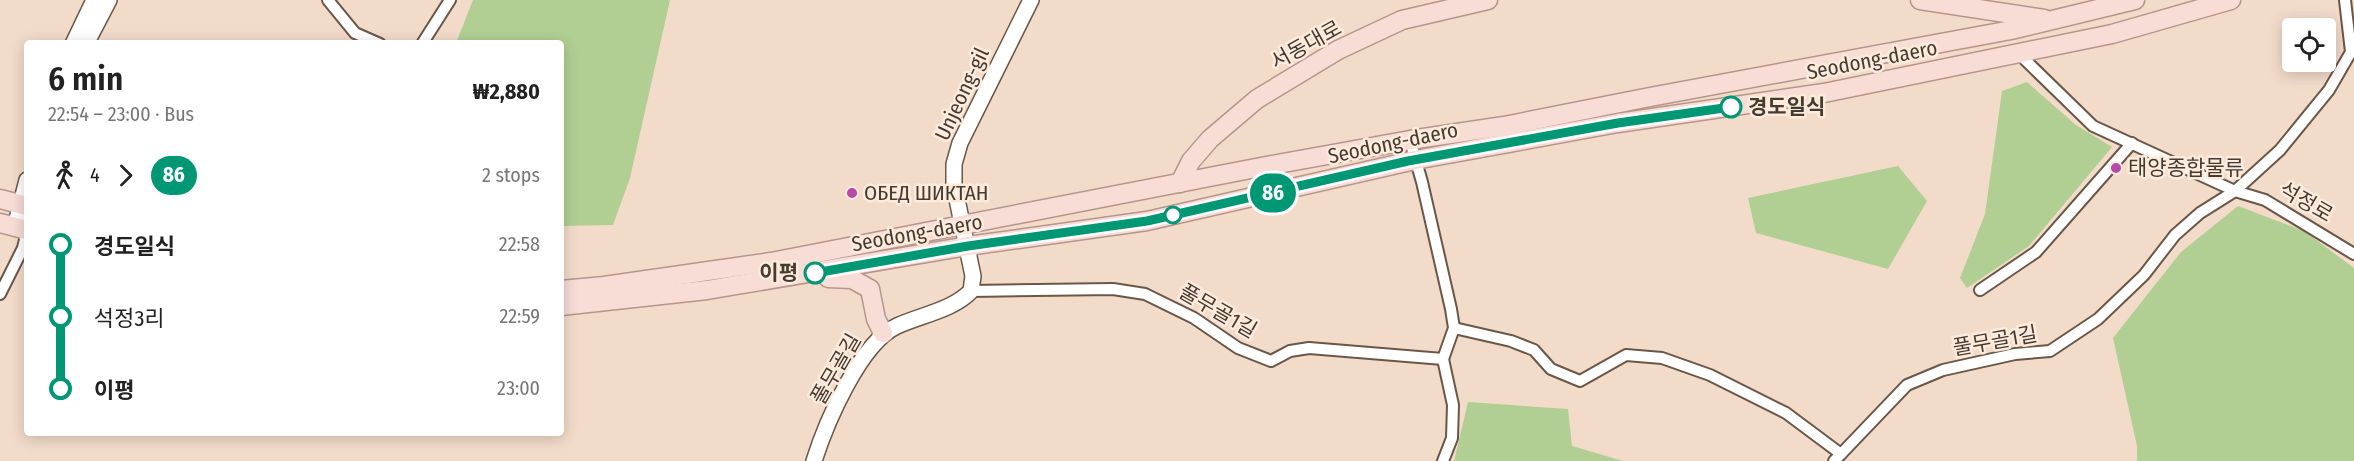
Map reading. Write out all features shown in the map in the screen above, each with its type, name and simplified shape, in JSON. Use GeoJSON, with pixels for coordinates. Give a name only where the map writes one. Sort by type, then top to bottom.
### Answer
{"type":"FeatureCollection","features":[{"type":"Feature","properties":{"kind":"main road","name":"서동대로"},"geometry":{"type":"LineString","coordinates":[[1180,183],[1191,161],[1210,139],[1257,99],[1307,68],[1338,50],[1402,20],[1488,0]]}},
{"type":"Feature","properties":{"kind":"main road"},"geometry":{"type":"LineString","coordinates":[[1920,0],[2055,20]]}},
{"type":"Feature","properties":{"kind":"main road","name":"Seodong-daero"},"geometry":{"type":"LineString","coordinates":[[564,290],[771,262],[1410,140],[1504,126],[2055,20],[2135,0]]}},
{"type":"Feature","properties":{"kind":"main road","name":"Seodong-daero"},"geometry":{"type":"LineString","coordinates":[[564,306],[707,290],[968,246],[1147,221],[1415,160],[1618,123],[1824,93],[2112,34],[2231,0]]}},
{"type":"Feature","properties":{"kind":"main road"},"geometry":{"type":"LineString","coordinates":[[0,199],[23,205]]}},
{"type":"Feature","properties":{"kind":"main road"},"geometry":{"type":"LineString","coordinates":[[815,273],[828,278],[852,279],[870,290],[876,319],[883,333]]}},
{"type":"Feature","properties":{"kind":"street"},"geometry":{"type":"LineString","coordinates":[[75,40],[94,0]]}},
{"type":"Feature","properties":{"kind":"street"},"geometry":{"type":"LineString","coordinates":[[88,40],[110,0]]}},
{"type":"Feature","properties":{"kind":"street"},"geometry":{"type":"LineString","coordinates":[[328,0],[355,33],[371,40]]}},
{"type":"Feature","properties":{"kind":"street"},"geometry":{"type":"LineString","coordinates":[[425,40],[450,0]]}},
{"type":"Feature","properties":{"kind":"street","name":"Unjeong-gil"},"geometry":{"type":"LineString","coordinates":[[968,246],[954,185],[954,164],[960,143],[1031,0]]}},
{"type":"Feature","properties":{"kind":"street","name":"풀무골1길"},"geometry":{"type":"LineString","coordinates":[[1454,328],[1534,350],[1551,369],[1580,381],[1626,355],[1662,358],[1710,375],[1786,413],[1837,458],[1907,385],[1943,370],[2015,354],[2050,351],[2098,319],[2144,275],[2175,235],[2200,213],[2235,191],[2280,150],[2329,90],[2351,52],[2345,0]]}},
{"type":"Feature","properties":{"kind":"street"},"geometry":{"type":"LineString","coordinates":[[2018,53],[2093,126],[2235,191]]}},
{"type":"Feature","properties":{"kind":"street"},"geometry":{"type":"LineString","coordinates":[[1410,140],[1425,193],[1454,328],[1443,359],[1453,405],[1452,438],[1443,461]]}},
{"type":"Feature","properties":{"kind":"street"},"geometry":{"type":"LineString","coordinates":[[1980,290],[2036,252],[2132,143]]}},
{"type":"Feature","properties":{"kind":"street","name":"석정로"},"geometry":{"type":"LineString","coordinates":[[2235,191],[2265,200],[2354,254]]}},
{"type":"Feature","properties":{"kind":"street"},"geometry":{"type":"LineString","coordinates":[[0,294],[23,248],[17,228],[23,205]]}},
{"type":"Feature","properties":{"kind":"street"},"geometry":{"type":"LineString","coordinates":[[968,246],[973,276],[971,291]]}},
{"type":"Feature","properties":{"kind":"street","name":"풀무골1길"},"geometry":{"type":"LineString","coordinates":[[971,291],[1113,289],[1144,294],[1194,318],[1238,348],[1271,361],[1290,351],[1309,348],[1443,359]]}},
{"type":"Feature","properties":{"kind":"street","name":"풀무골길"},"geometry":{"type":"LineString","coordinates":[[814,461],[862,357],[883,333],[953,304],[971,291]]}},
{"type":"Feature","properties":{"kind":"green space"},"geometry":{"type":"Polygon","coordinates":[[[473,0],[670,0],[630,178],[613,225],[564,226],[564,40],[457,40],[473,0]]]}},
{"type":"Feature","properties":{"kind":"green space"},"geometry":{"type":"Polygon","coordinates":[[[2027,82],[2076,125],[2112,147],[2029,246],[1967,288],[1960,278],[1985,214],[2002,91],[2027,82]]]}},
{"type":"Feature","properties":{"kind":"green space"},"geometry":{"type":"Polygon","coordinates":[[[1898,166],[1927,201],[1888,269],[1756,233],[1748,198],[1898,166]]]}},
{"type":"Feature","properties":{"kind":"green space"},"geometry":{"type":"Polygon","coordinates":[[[2238,206],[2304,231],[2354,268],[2354,461],[2137,461],[2137,446],[2113,338],[2181,252],[2238,206]]]}},
{"type":"Feature","properties":{"kind":"green space"},"geometry":{"type":"Polygon","coordinates":[[[1468,402],[1568,409],[1572,446],[1623,461],[1454,461],[1468,402]]]}},
{"type":"Feature","properties":{"kind":"bus line","name":"86"},"geometry":{"type":"LineString","coordinates":[[815,273],[968,246],[1147,221],[1408,161],[1618,123],[1731,107]]}},
{"type":"Feature","properties":{"kind":"place","name":"경도일식"},"geometry":{"type":"Point","coordinates":[1731,107]}},
{"type":"Feature","properties":{"kind":"place","name":"태양종합물류"},"geometry":{"type":"Point","coordinates":[2116,168]}},
{"type":"Feature","properties":{"kind":"place","name":"ОБЕД ШИКТАН"},"geometry":{"type":"Point","coordinates":[852,193]}},
{"type":"Feature","properties":{"kind":"place","name":"이평"},"geometry":{"type":"Point","coordinates":[815,273]}}]}
